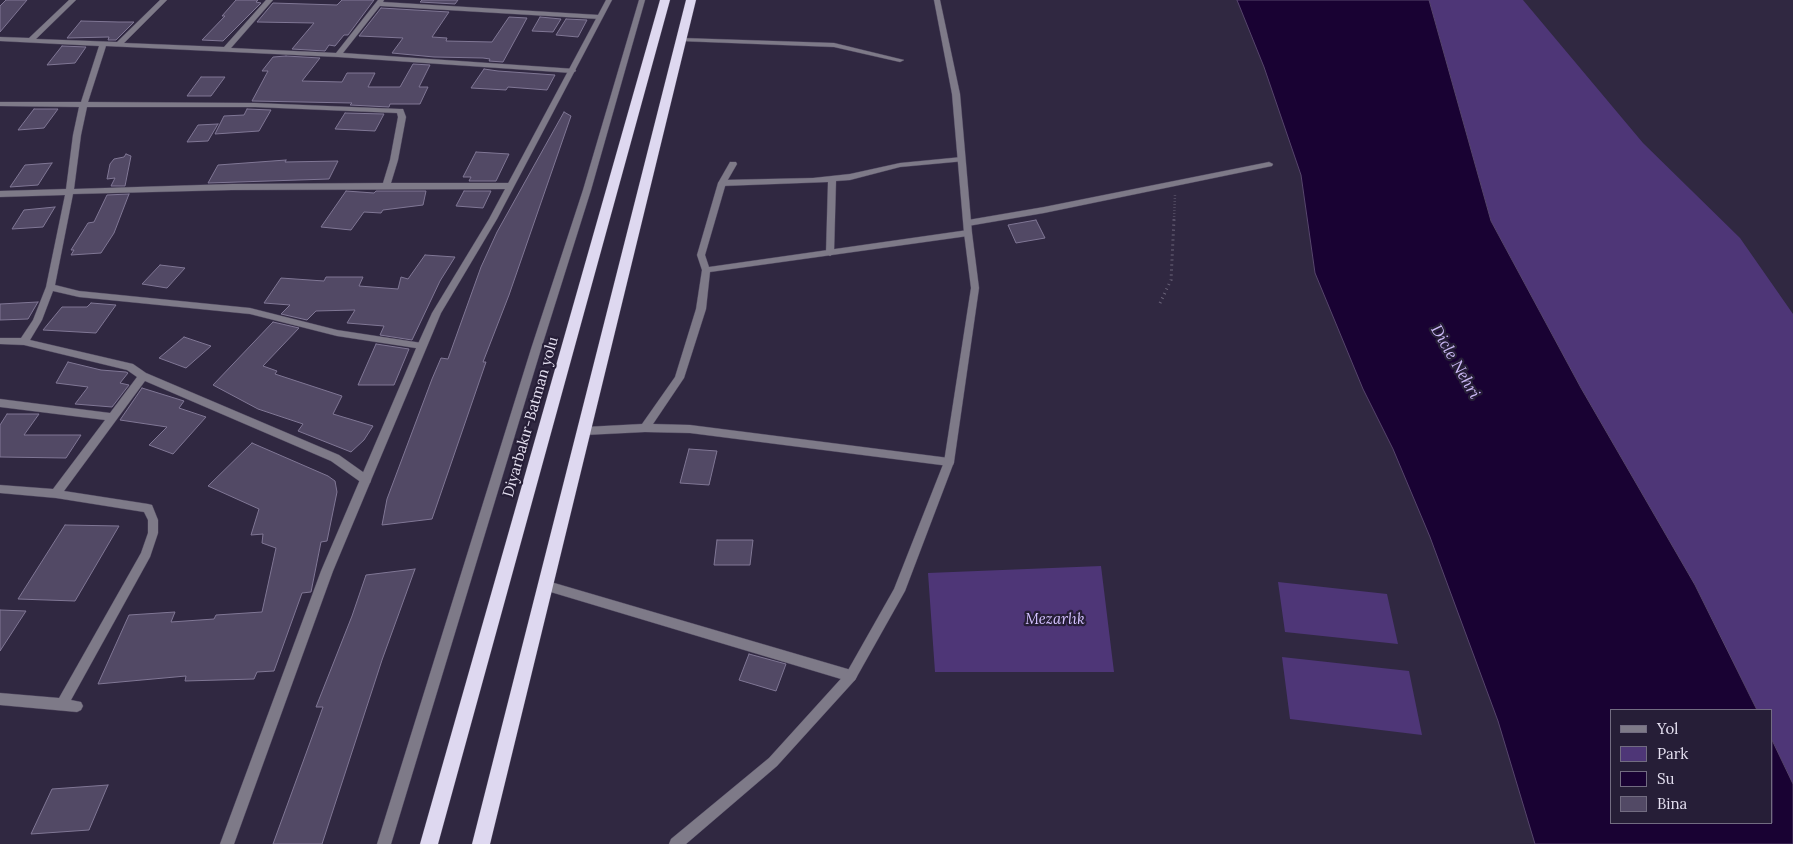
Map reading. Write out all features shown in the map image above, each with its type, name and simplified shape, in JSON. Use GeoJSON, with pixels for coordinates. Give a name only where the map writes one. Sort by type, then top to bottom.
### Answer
{"type":"FeatureCollection","features":[{"type":"Feature","properties":{"kind":"highway","name":"Diyarbakır-Batman yolu"},"geometry":{"type":"LineString","coordinates":[[429,844],[665,0]]}},
{"type":"Feature","properties":{"kind":"highway"},"geometry":{"type":"LineString","coordinates":[[481,844],[691,0]]}},
{"type":"Feature","properties":{"kind":"street"},"geometry":{"type":"LineString","coordinates":[[31,40],[73,0]]}},
{"type":"Feature","properties":{"kind":"street"},"geometry":{"type":"LineString","coordinates":[[118,45],[164,0]]}},
{"type":"Feature","properties":{"kind":"street"},"geometry":{"type":"LineString","coordinates":[[226,49],[270,0]]}},
{"type":"Feature","properties":{"kind":"street"},"geometry":{"type":"LineString","coordinates":[[228,844],[327,571],[422,346],[437,313],[492,218],[609,0]]}},
{"type":"Feature","properties":{"kind":"street"},"geometry":{"type":"LineString","coordinates":[[384,844],[536,349],[588,190],[642,0]]}},
{"type":"Feature","properties":{"kind":"street"},"geometry":{"type":"LineString","coordinates":[[676,844],[773,762],[852,676],[899,591],[949,462],[975,288],[956,94],[937,0]]}},
{"type":"Feature","properties":{"kind":"street"},"geometry":{"type":"LineString","coordinates":[[338,55],[379,2],[599,17]]}},
{"type":"Feature","properties":{"kind":"street"},"geometry":{"type":"LineString","coordinates":[[0,39],[338,55],[572,71]]}},
{"type":"Feature","properties":{"kind":"street"},"geometry":{"type":"LineString","coordinates":[[682,40],[834,45],[900,60]]}},
{"type":"Feature","properties":{"kind":"street"},"geometry":{"type":"LineString","coordinates":[[24,342],[37,320],[50,287],[70,191],[77,135],[84,103],[103,44]]}},
{"type":"Feature","properties":{"kind":"street"},"geometry":{"type":"LineString","coordinates":[[0,104],[254,105],[400,111],[402,117],[394,160],[386,186]]}},
{"type":"Feature","properties":{"kind":"street"},"geometry":{"type":"LineString","coordinates":[[722,183],[832,179],[900,166],[962,159]]}},
{"type":"Feature","properties":{"kind":"street"},"geometry":{"type":"LineString","coordinates":[[645,428],[679,378],[701,309],[706,270],[701,255],[722,183],[734,164]]}},
{"type":"Feature","properties":{"kind":"street"},"geometry":{"type":"LineString","coordinates":[[706,270],[830,252],[968,228],[1269,164]]}},
{"type":"Feature","properties":{"kind":"street"},"geometry":{"type":"LineString","coordinates":[[830,252],[832,179]]}},
{"type":"Feature","properties":{"kind":"street"},"geometry":{"type":"LineString","coordinates":[[0,194],[456,184],[508,186]]}},
{"type":"Feature","properties":{"kind":"street"},"geometry":{"type":"LineString","coordinates":[[50,287],[79,294],[250,312],[337,334],[422,346]]}},
{"type":"Feature","properties":{"kind":"street"},"geometry":{"type":"LineString","coordinates":[[0,341],[24,342],[130,367],[143,376],[335,458],[366,480]]}},
{"type":"Feature","properties":{"kind":"street"},"geometry":{"type":"LineString","coordinates":[[56,494],[143,376]]}},
{"type":"Feature","properties":{"kind":"street"},"geometry":{"type":"LineString","coordinates":[[0,403],[111,417]]}},
{"type":"Feature","properties":{"kind":"street"},"geometry":{"type":"LineString","coordinates":[[585,431],[645,428],[690,429],[949,462]]}},
{"type":"Feature","properties":{"kind":"street"},"geometry":{"type":"LineString","coordinates":[[0,489],[56,494],[148,508],[153,520],[153,533],[146,554],[63,703]]}},
{"type":"Feature","properties":{"kind":"street"},"geometry":{"type":"LineString","coordinates":[[544,585],[852,676]]}},
{"type":"Feature","properties":{"kind":"street"},"geometry":{"type":"LineString","coordinates":[[0,699],[63,703],[77,706]]}},
{"type":"Feature","properties":{"kind":"path"},"geometry":{"type":"LineString","coordinates":[[1160,303],[1171,280],[1175,185]]}},
{"type":"Feature","properties":{"kind":"green space"},"geometry":{"type":"Polygon","coordinates":[[[1429,0],[1523,0],[1643,143],[1740,238],[1793,314],[1793,784],[1773,742],[1773,709],[1757,709],[1695,585],[1581,388],[1491,221],[1429,0]]]}},
{"type":"Feature","properties":{"kind":"green space","name":"Mezarlık"},"geometry":{"type":"Polygon","coordinates":[[[1101,566],[1114,672],[935,672],[928,573],[1101,566]]]}},
{"type":"Feature","properties":{"kind":"green space"},"geometry":{"type":"Polygon","coordinates":[[[1278,582],[1387,594],[1398,644],[1285,632],[1278,582]]]}},
{"type":"Feature","properties":{"kind":"green space"},"geometry":{"type":"Polygon","coordinates":[[[1282,657],[1409,671],[1422,735],[1290,719],[1282,657]]]}},
{"type":"Feature","properties":{"kind":"water","name":"Dicle Nehri"},"geometry":{"type":"Polygon","coordinates":[[[1237,0],[1429,0],[1491,221],[1581,388],[1695,585],[1757,709],[1610,709],[1610,824],[1773,824],[1773,742],[1793,784],[1793,844],[1535,844],[1498,721],[1430,537],[1393,449],[1363,389],[1315,273],[1301,175],[1264,67],[1237,0]]]}},
{"type":"Feature","properties":{"kind":"building"},"geometry":{"type":"Polygon","coordinates":[[[6,0],[27,0],[0,32],[0,6],[6,0]]]}},
{"type":"Feature","properties":{"kind":"building"},"geometry":{"type":"Polygon","coordinates":[[[236,0],[258,0],[256,2],[261,3],[223,41],[202,40],[225,16],[222,16],[236,0]]]}},
{"type":"Feature","properties":{"kind":"building"},"geometry":{"type":"Polygon","coordinates":[[[342,0],[374,0],[348,35],[344,35],[335,46],[329,45],[325,51],[292,49],[314,23],[257,22],[273,3],[337,5],[342,0]]]}},
{"type":"Feature","properties":{"kind":"building"},"geometry":{"type":"Polygon","coordinates":[[[422,0],[458,0],[455,4],[420,2],[422,0]]]}},
{"type":"Feature","properties":{"kind":"building"},"geometry":{"type":"Polygon","coordinates":[[[381,8],[449,12],[432,37],[447,38],[446,41],[492,42],[509,17],[527,18],[503,62],[489,61],[490,59],[483,58],[434,57],[392,53],[403,38],[359,36],[381,8]]]}},
{"type":"Feature","properties":{"kind":"building"},"geometry":{"type":"Polygon","coordinates":[[[540,17],[561,19],[553,32],[532,31],[540,17]]]}},
{"type":"Feature","properties":{"kind":"building"},"geometry":{"type":"Polygon","coordinates":[[[566,19],[587,20],[578,37],[556,35],[566,19]]]}},
{"type":"Feature","properties":{"kind":"building"},"geometry":{"type":"Polygon","coordinates":[[[81,21],[134,22],[116,40],[108,40],[109,37],[67,38],[81,21]]]}},
{"type":"Feature","properties":{"kind":"building"},"geometry":{"type":"Polygon","coordinates":[[[62,46],[86,47],[75,63],[47,65],[62,46]]]}},
{"type":"Feature","properties":{"kind":"building"},"geometry":{"type":"Polygon","coordinates":[[[273,57],[320,58],[302,81],[342,82],[347,73],[375,73],[368,87],[400,87],[413,64],[430,65],[419,87],[428,87],[420,104],[390,104],[389,107],[350,105],[352,103],[252,101],[268,71],[262,71],[273,57]]]}},
{"type":"Feature","properties":{"kind":"building"},"geometry":{"type":"Polygon","coordinates":[[[484,69],[555,75],[547,90],[508,87],[506,90],[471,88],[484,69]]]}},
{"type":"Feature","properties":{"kind":"building"},"geometry":{"type":"Polygon","coordinates":[[[201,77],[225,77],[211,96],[187,96],[201,77]]]}},
{"type":"Feature","properties":{"kind":"building"},"geometry":{"type":"Polygon","coordinates":[[[34,109],[58,109],[44,128],[18,130],[34,109]]]}},
{"type":"Feature","properties":{"kind":"building"},"geometry":{"type":"Polygon","coordinates":[[[247,109],[271,110],[259,131],[215,134],[224,116],[244,115],[247,109]]]}},
{"type":"Feature","properties":{"kind":"building"},"geometry":{"type":"Polygon","coordinates":[[[564,112],[571,116],[509,295],[483,362],[486,362],[432,519],[382,525],[387,499],[432,379],[441,358],[448,359],[481,267],[497,232],[564,112]]]}},
{"type":"Feature","properties":{"kind":"building"},"geometry":{"type":"Polygon","coordinates":[[[345,113],[384,114],[375,131],[335,129],[345,113]]]}},
{"type":"Feature","properties":{"kind":"building"},"geometry":{"type":"Polygon","coordinates":[[[218,124],[208,141],[187,142],[198,125],[218,124]]]}},
{"type":"Feature","properties":{"kind":"building"},"geometry":{"type":"Polygon","coordinates":[[[476,152],[509,154],[496,181],[469,181],[471,177],[463,177],[476,152]]]}},
{"type":"Feature","properties":{"kind":"building"},"geometry":{"type":"Polygon","coordinates":[[[126,154],[131,156],[125,186],[111,186],[115,178],[107,179],[110,164],[114,159],[124,157],[126,154]]]}},
{"type":"Feature","properties":{"kind":"building"},"geometry":{"type":"Polygon","coordinates":[[[286,160],[285,162],[338,161],[329,179],[208,183],[218,165],[286,160]]]}},
{"type":"Feature","properties":{"kind":"building"},"geometry":{"type":"Polygon","coordinates":[[[52,163],[38,185],[10,187],[25,165],[52,163]]]}},
{"type":"Feature","properties":{"kind":"building"},"geometry":{"type":"Polygon","coordinates":[[[346,191],[374,193],[376,191],[426,191],[423,205],[383,210],[381,213],[364,212],[351,230],[321,227],[346,191]]]}},
{"type":"Feature","properties":{"kind":"building"},"geometry":{"type":"Polygon","coordinates":[[[464,191],[491,191],[483,208],[456,206],[464,191]]]}},
{"type":"Feature","properties":{"kind":"building"},"geometry":{"type":"Polygon","coordinates":[[[129,194],[114,233],[101,253],[71,255],[74,250],[71,250],[88,223],[94,222],[107,195],[129,194]]]}},
{"type":"Feature","properties":{"kind":"building"},"geometry":{"type":"Polygon","coordinates":[[[55,207],[43,227],[12,229],[24,210],[55,207]]]}},
{"type":"Feature","properties":{"kind":"building"},"geometry":{"type":"Polygon","coordinates":[[[1036,220],[1045,238],[1016,243],[1008,225],[1036,220]]]}},
{"type":"Feature","properties":{"kind":"building"},"geometry":{"type":"Polygon","coordinates":[[[425,255],[455,257],[440,281],[412,340],[380,335],[384,326],[347,323],[355,310],[316,311],[307,320],[281,314],[290,305],[264,303],[281,278],[324,281],[326,277],[363,277],[359,286],[398,289],[401,277],[408,279],[425,255]]]}},
{"type":"Feature","properties":{"kind":"building"},"geometry":{"type":"Polygon","coordinates":[[[160,265],[185,268],[167,288],[142,284],[160,265]]]}},
{"type":"Feature","properties":{"kind":"building"},"geometry":{"type":"Polygon","coordinates":[[[38,302],[28,319],[0,320],[0,304],[38,302]]]}},
{"type":"Feature","properties":{"kind":"building"},"geometry":{"type":"Polygon","coordinates":[[[91,303],[116,305],[96,333],[43,330],[62,307],[87,307],[91,303]]]}},
{"type":"Feature","properties":{"kind":"building"},"geometry":{"type":"Polygon","coordinates":[[[273,322],[299,328],[263,366],[277,371],[275,374],[342,396],[333,414],[373,426],[364,440],[351,452],[298,431],[303,424],[258,409],[213,385],[273,322]]]}},
{"type":"Feature","properties":{"kind":"building"},"geometry":{"type":"Polygon","coordinates":[[[184,337],[211,346],[186,368],[159,358],[184,337]]]}},
{"type":"Feature","properties":{"kind":"building"},"geometry":{"type":"Polygon","coordinates":[[[376,344],[409,349],[394,385],[358,385],[376,344]]]}},
{"type":"Feature","properties":{"kind":"building"},"geometry":{"type":"Polygon","coordinates":[[[68,362],[101,370],[126,372],[128,373],[120,383],[129,385],[112,407],[75,404],[88,387],[56,383],[68,362]]]}},
{"type":"Feature","properties":{"kind":"building"},"geometry":{"type":"Polygon","coordinates":[[[142,388],[184,401],[179,408],[206,417],[173,454],[149,445],[167,427],[120,420],[142,388]]]}},
{"type":"Feature","properties":{"kind":"building"},"geometry":{"type":"Polygon","coordinates":[[[7,414],[39,414],[24,435],[81,435],[66,458],[0,457],[0,425],[7,414]]]}},
{"type":"Feature","properties":{"kind":"building"},"geometry":{"type":"Polygon","coordinates":[[[252,443],[328,476],[335,481],[337,492],[327,541],[321,542],[311,592],[302,593],[274,671],[257,672],[254,679],[185,681],[186,676],[98,684],[129,615],[175,612],[171,622],[214,619],[216,615],[262,612],[276,548],[262,543],[263,534],[251,535],[259,509],[208,486],[252,443]]]}},
{"type":"Feature","properties":{"kind":"building"},"geometry":{"type":"Polygon","coordinates":[[[689,449],[717,451],[709,485],[680,483],[689,449]]]}},
{"type":"Feature","properties":{"kind":"building"},"geometry":{"type":"Polygon","coordinates":[[[65,525],[119,526],[75,601],[18,599],[65,525]]]}},
{"type":"Feature","properties":{"kind":"building"},"geometry":{"type":"Polygon","coordinates":[[[717,540],[753,540],[750,565],[714,565],[717,540]]]}},
{"type":"Feature","properties":{"kind":"building"},"geometry":{"type":"Polygon","coordinates":[[[415,569],[382,660],[322,844],[273,844],[323,707],[316,707],[366,575],[415,569]]]}},
{"type":"Feature","properties":{"kind":"building"},"geometry":{"type":"Polygon","coordinates":[[[0,610],[26,611],[0,651],[0,610]]]}},
{"type":"Feature","properties":{"kind":"building"},"geometry":{"type":"Polygon","coordinates":[[[749,654],[786,664],[776,691],[739,680],[749,654]]]}},
{"type":"Feature","properties":{"kind":"building"},"geometry":{"type":"Polygon","coordinates":[[[108,785],[89,830],[31,834],[52,789],[108,785]]]}}]}
